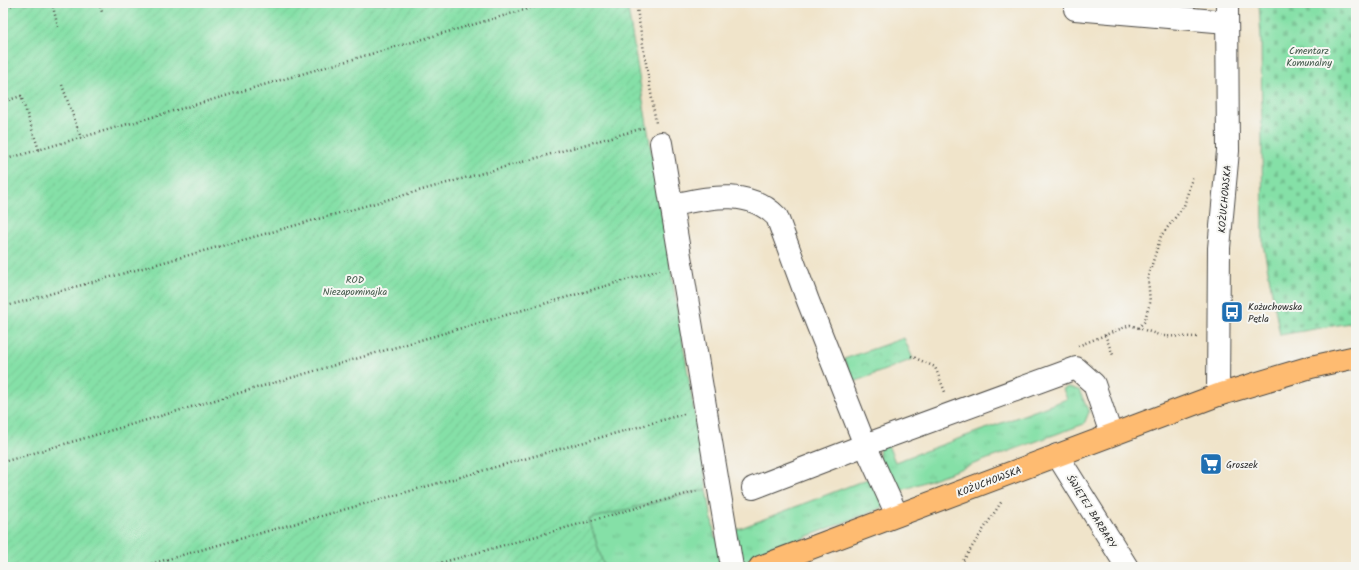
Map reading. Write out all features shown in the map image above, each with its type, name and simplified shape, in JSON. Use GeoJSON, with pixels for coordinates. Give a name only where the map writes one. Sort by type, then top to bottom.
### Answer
{"type":"FeatureCollection","features":[{"type":"Feature","properties":{"kind":"main road","name":"KOŻUCHOWSKA"},"geometry":{"type":"LineString","coordinates":[[760,567],[1218,395],[1311,367],[1356,357]]}},
{"type":"Feature","properties":{"kind":"street"},"geometry":{"type":"LineString","coordinates":[[1075,3],[1075,9],[1227,13]]}},
{"type":"Feature","properties":{"kind":"street","name":"KOŻUCHOWSKA"},"geometry":{"type":"LineString","coordinates":[[1218,395],[1219,248],[1228,151],[1227,13]]}},
{"type":"Feature","properties":{"kind":"street"},"geometry":{"type":"LineString","coordinates":[[656,131],[672,206],[732,567]]}},
{"type":"Feature","properties":{"kind":"street"},"geometry":{"type":"LineString","coordinates":[[672,206],[705,199],[744,198],[758,202],[769,208],[777,217],[808,301],[865,445],[897,515]]}},
{"type":"Feature","properties":{"kind":"street"},"geometry":{"type":"LineString","coordinates":[[753,488],[865,445],[1076,368],[1094,384],[1111,434]]}},
{"type":"Feature","properties":{"kind":"street","name":"ŚWIĘTEJ BARBARY"},"geometry":{"type":"LineString","coordinates":[[1057,455],[1127,567]]}},
{"type":"Feature","properties":{"kind":"path"},"geometry":{"type":"LineString","coordinates":[[3,8],[19,3]]}},
{"type":"Feature","properties":{"kind":"path"},"geometry":{"type":"LineString","coordinates":[[52,3],[58,27]]}},
{"type":"Feature","properties":{"kind":"path"},"geometry":{"type":"LineString","coordinates":[[99,3],[102,12]]}},
{"type":"Feature","properties":{"kind":"path"},"geometry":{"type":"LineString","coordinates":[[3,160],[548,3]]}},
{"type":"Feature","properties":{"kind":"path"},"geometry":{"type":"LineString","coordinates":[[636,3],[656,131]]}},
{"type":"Feature","properties":{"kind":"path"},"geometry":{"type":"LineString","coordinates":[[62,85],[81,138]]}},
{"type":"Feature","properties":{"kind":"path"},"geometry":{"type":"LineString","coordinates":[[9,100],[21,96],[39,150]]}},
{"type":"Feature","properties":{"kind":"path"},"geometry":{"type":"LineString","coordinates":[[3,307],[647,127]]}},
{"type":"Feature","properties":{"kind":"path"},"geometry":{"type":"LineString","coordinates":[[1138,328],[1144,322],[1150,302],[1148,277],[1162,236],[1184,206],[1193,175]]}},
{"type":"Feature","properties":{"kind":"path"},"geometry":{"type":"LineString","coordinates":[[3,462],[682,264]]}},
{"type":"Feature","properties":{"kind":"path"},"geometry":{"type":"LineString","coordinates":[[1076,346],[1130,325],[1162,336],[1218,337]]}},
{"type":"Feature","properties":{"kind":"path"},"geometry":{"type":"LineString","coordinates":[[1105,335],[1113,356]]}},
{"type":"Feature","properties":{"kind":"path"},"geometry":{"type":"LineString","coordinates":[[911,356],[935,367],[947,397]]}},
{"type":"Feature","properties":{"kind":"path"},"geometry":{"type":"LineString","coordinates":[[140,567],[706,408]]}},
{"type":"Feature","properties":{"kind":"path"},"geometry":{"type":"LineString","coordinates":[[959,567],[1000,506],[1015,471]]}},
{"type":"Feature","properties":{"kind":"path"},"geometry":{"type":"LineString","coordinates":[[426,567],[718,485]]}},
{"type":"Feature","properties":{"kind":"green space","name":"ROD Niezapominajka"},"geometry":{"type":"Polygon","coordinates":[[[3,3],[627,3],[707,489],[589,519],[604,567],[3,567],[3,3]]]}},
{"type":"Feature","properties":{"kind":"green space","name":"Cmentarz Komunalny"},"geometry":{"type":"Polygon","coordinates":[[[1259,3],[1356,3],[1356,322],[1280,335],[1263,244],[1261,39],[1259,3]]]}},
{"type":"Feature","properties":{"kind":"green space"},"geometry":{"type":"Polygon","coordinates":[[[904,338],[913,359],[854,382],[844,359],[904,338]]]}},
{"type":"Feature","properties":{"kind":"green space"},"geometry":{"type":"Polygon","coordinates":[[[1068,387],[1079,390],[1089,412],[1084,424],[894,493],[878,463],[880,447],[888,445],[895,462],[1067,399],[1063,389],[1068,387]]]}},
{"type":"Feature","properties":{"kind":"green space"},"geometry":{"type":"Polygon","coordinates":[[[870,478],[884,507],[728,567],[604,567],[589,519],[707,489],[715,538],[870,478]]]}},
{"type":"Feature","properties":{"kind":"place","name":"Kożuchowska Pętla"},"geometry":{"type":"Point","coordinates":[1232,312]}},
{"type":"Feature","properties":{"kind":"place","name":"Groszek"},"geometry":{"type":"Point","coordinates":[1211,464]}}]}
